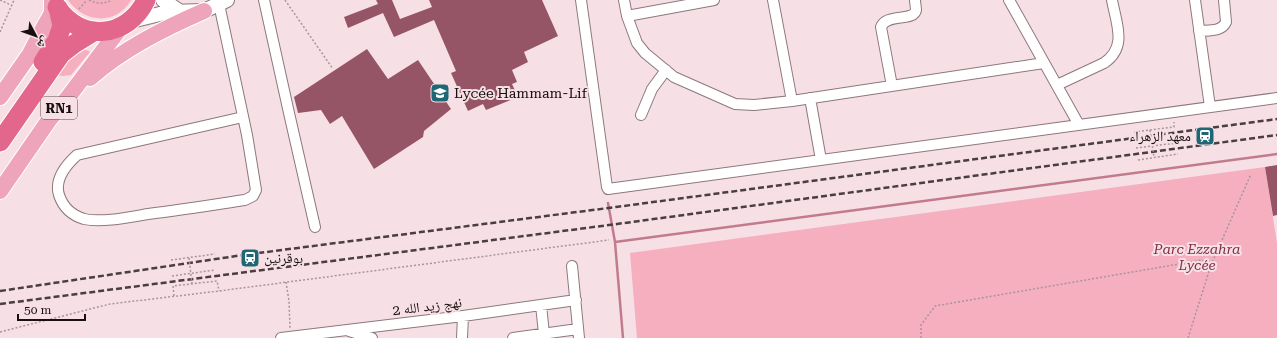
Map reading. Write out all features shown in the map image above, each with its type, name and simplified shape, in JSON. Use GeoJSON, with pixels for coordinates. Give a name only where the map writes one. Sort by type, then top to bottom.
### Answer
{"type":"FeatureCollection","features":[{"type":"Feature","properties":{"kind":"highway","name":"RN1"},"geometry":{"type":"LineString","coordinates":[[126,24],[141,10],[146,0]]}},
{"type":"Feature","properties":{"kind":"highway"},"geometry":{"type":"LineString","coordinates":[[55,3],[68,19],[80,27],[95,31],[108,31],[126,24]]}},
{"type":"Feature","properties":{"kind":"highway"},"geometry":{"type":"LineString","coordinates":[[0,142],[31,89],[57,40],[62,26],[55,3]]}},
{"type":"Feature","properties":{"kind":"highway"},"geometry":{"type":"LineString","coordinates":[[0,124],[62,54],[74,44],[95,31]]}},
{"type":"Feature","properties":{"kind":"main road"},"geometry":{"type":"LineString","coordinates":[[163,0],[179,11]]}},
{"type":"Feature","properties":{"kind":"main road"},"geometry":{"type":"LineString","coordinates":[[69,96],[93,75],[135,46],[174,24],[223,2]]}},
{"type":"Feature","properties":{"kind":"main road"},"geometry":{"type":"LineString","coordinates":[[0,97],[30,54],[52,13],[55,3]]}},
{"type":"Feature","properties":{"kind":"main road"},"geometry":{"type":"LineString","coordinates":[[126,24],[157,14],[179,11],[204,11]]}},
{"type":"Feature","properties":{"kind":"main road","name":"RN1"},"geometry":{"type":"LineString","coordinates":[[0,191],[49,120],[126,24]]}},
{"type":"Feature","properties":{"kind":"street"},"geometry":{"type":"LineString","coordinates":[[264,0],[288,113],[315,227]]}},
{"type":"Feature","properties":{"kind":"street"},"geometry":{"type":"LineString","coordinates":[[581,0],[608,189],[1277,98]]}},
{"type":"Feature","properties":{"kind":"street"},"geometry":{"type":"LineString","coordinates":[[624,0],[627,16],[637,43],[645,53],[674,76],[736,104],[754,105],[792,101],[1044,63]]}},
{"type":"Feature","properties":{"kind":"street"},"geometry":{"type":"LineString","coordinates":[[627,16],[714,0]]}},
{"type":"Feature","properties":{"kind":"street"},"geometry":{"type":"LineString","coordinates":[[773,0],[792,101]]}},
{"type":"Feature","properties":{"kind":"street"},"geometry":{"type":"LineString","coordinates":[[892,86],[881,27],[886,20],[908,16],[914,13],[916,8],[915,0]]}},
{"type":"Feature","properties":{"kind":"street"},"geometry":{"type":"LineString","coordinates":[[1009,0],[1079,125]]}},
{"type":"Feature","properties":{"kind":"street"},"geometry":{"type":"LineString","coordinates":[[1057,85],[1104,63],[1115,53],[1119,36],[1112,0]]}},
{"type":"Feature","properties":{"kind":"street"},"geometry":{"type":"LineString","coordinates":[[1195,0],[1210,107]]}},
{"type":"Feature","properties":{"kind":"street"},"geometry":{"type":"LineString","coordinates":[[1199,31],[1221,28],[1225,25],[1224,0]]}},
{"type":"Feature","properties":{"kind":"street"},"geometry":{"type":"LineString","coordinates":[[223,2],[256,190],[253,196],[250,199],[245,200],[110,220],[85,219],[67,210],[62,202],[58,191],[59,180],[68,163],[77,155],[243,117]]}},
{"type":"Feature","properties":{"kind":"street"},"geometry":{"type":"LineString","coordinates":[[641,114],[652,89],[666,70]]}},
{"type":"Feature","properties":{"kind":"street"},"geometry":{"type":"LineString","coordinates":[[810,98],[821,160]]}},
{"type":"Feature","properties":{"kind":"street"},"geometry":{"type":"LineString","coordinates":[[513,338],[579,333],[572,266]]}},
{"type":"Feature","properties":{"kind":"street","name":"نهج زيد الله 2"},"geometry":{"type":"LineString","coordinates":[[286,337],[463,316],[576,300]]}},
{"type":"Feature","properties":{"kind":"street"},"geometry":{"type":"LineString","coordinates":[[537,336],[541,305]]}},
{"type":"Feature","properties":{"kind":"street"},"geometry":{"type":"LineString","coordinates":[[462,338],[463,316]]}},
{"type":"Feature","properties":{"kind":"street"},"geometry":{"type":"LineString","coordinates":[[344,330],[372,338]]}},
{"type":"Feature","properties":{"kind":"path"},"geometry":{"type":"LineString","coordinates":[[0,0],[11,5]]}},
{"type":"Feature","properties":{"kind":"path"},"geometry":{"type":"LineString","coordinates":[[0,32],[14,0]]}},
{"type":"Feature","properties":{"kind":"path"},"geometry":{"type":"LineString","coordinates":[[78,11],[88,0],[99,4],[112,0]]}},
{"type":"Feature","properties":{"kind":"path"},"geometry":{"type":"LineString","coordinates":[[285,0],[333,69]]}},
{"type":"Feature","properties":{"kind":"path"},"geometry":{"type":"LineString","coordinates":[[1134,132],[1174,127]]}},
{"type":"Feature","properties":{"kind":"path"},"geometry":{"type":"LineString","coordinates":[[1150,130],[1154,157]]}},
{"type":"Feature","properties":{"kind":"path"},"geometry":{"type":"LineString","coordinates":[[1136,148],[1177,143]]}},
{"type":"Feature","properties":{"kind":"path"},"geometry":{"type":"LineString","coordinates":[[1138,160],[1178,154]]}},
{"type":"Feature","properties":{"kind":"path"},"geometry":{"type":"LineString","coordinates":[[1188,338],[1210,265],[1251,174]]}},
{"type":"Feature","properties":{"kind":"path"},"geometry":{"type":"LineString","coordinates":[[0,332],[110,304],[609,240]]}},
{"type":"Feature","properties":{"kind":"path"},"geometry":{"type":"LineString","coordinates":[[171,260],[215,254]]}},
{"type":"Feature","properties":{"kind":"path"},"geometry":{"type":"LineString","coordinates":[[189,258],[192,284]]}},
{"type":"Feature","properties":{"kind":"path"},"geometry":{"type":"LineString","coordinates":[[921,338],[921,325],[934,306],[1202,260],[1210,265]]}},
{"type":"Feature","properties":{"kind":"path"},"geometry":{"type":"LineString","coordinates":[[172,276],[216,270]]}},
{"type":"Feature","properties":{"kind":"path"},"geometry":{"type":"LineString","coordinates":[[174,296],[173,286],[216,281],[219,291]]}},
{"type":"Feature","properties":{"kind":"path"},"geometry":{"type":"LineString","coordinates":[[286,282],[289,301],[286,337]]}},
{"type":"Feature","properties":{"kind":"green space"},"geometry":{"type":"Polygon","coordinates":[[[68,0],[131,0],[125,8],[117,14],[100,18],[91,17],[82,13],[68,0]]]}},
{"type":"Feature","properties":{"kind":"green space"},"geometry":{"type":"Polygon","coordinates":[[[83,49],[90,52],[71,75],[55,75],[67,55],[83,49]]]}},
{"type":"Feature","properties":{"kind":"green space","name":"Parc Ezzahra Lycée"},"geometry":{"type":"Polygon","coordinates":[[[1265,167],[1277,243],[1277,338],[637,338],[630,253],[1265,167]]]}},
{"type":"Feature","properties":{"kind":"building"},"geometry":{"type":"Polygon","coordinates":[[[376,0],[392,0],[400,19],[432,7],[429,0],[542,0],[558,36],[524,52],[528,62],[512,70],[517,82],[512,84],[518,97],[486,110],[483,104],[468,111],[451,73],[456,71],[434,20],[394,37],[383,13],[348,28],[344,17],[378,4],[376,0]]]}},
{"type":"Feature","properties":{"kind":"building"},"geometry":{"type":"Polygon","coordinates":[[[367,49],[388,79],[418,60],[451,109],[424,131],[423,137],[374,169],[342,116],[330,124],[321,110],[298,113],[294,97],[367,49]]]}},
{"type":"Feature","properties":{"kind":"building"},"geometry":{"type":"Polygon","coordinates":[[[1277,165],[1277,215],[1273,216],[1265,167],[1277,165]]]}},
{"type":"Feature","properties":{"kind":"waterway"},"geometry":{"type":"LineString","coordinates":[[615,242],[1277,154]]}},
{"type":"Feature","properties":{"kind":"waterway"},"geometry":{"type":"LineString","coordinates":[[608,203],[615,242],[623,338]]}},
{"type":"Feature","properties":{"kind":"railway"},"geometry":{"type":"LineString","coordinates":[[0,291],[243,255],[1277,119]]}},
{"type":"Feature","properties":{"kind":"railway"},"geometry":{"type":"LineString","coordinates":[[0,304],[617,224],[1277,135]]}},
{"type":"Feature","properties":{"kind":"place","name":"Lycée Hammam-Lif"},"geometry":{"type":"Point","coordinates":[440,93]}},
{"type":"Feature","properties":{"kind":"place","name":"معهد الزهراء"},"geometry":{"type":"Point","coordinates":[1205,136]}},
{"type":"Feature","properties":{"kind":"place","name":"بوقرنين"},"geometry":{"type":"Point","coordinates":[250,258]}}]}
